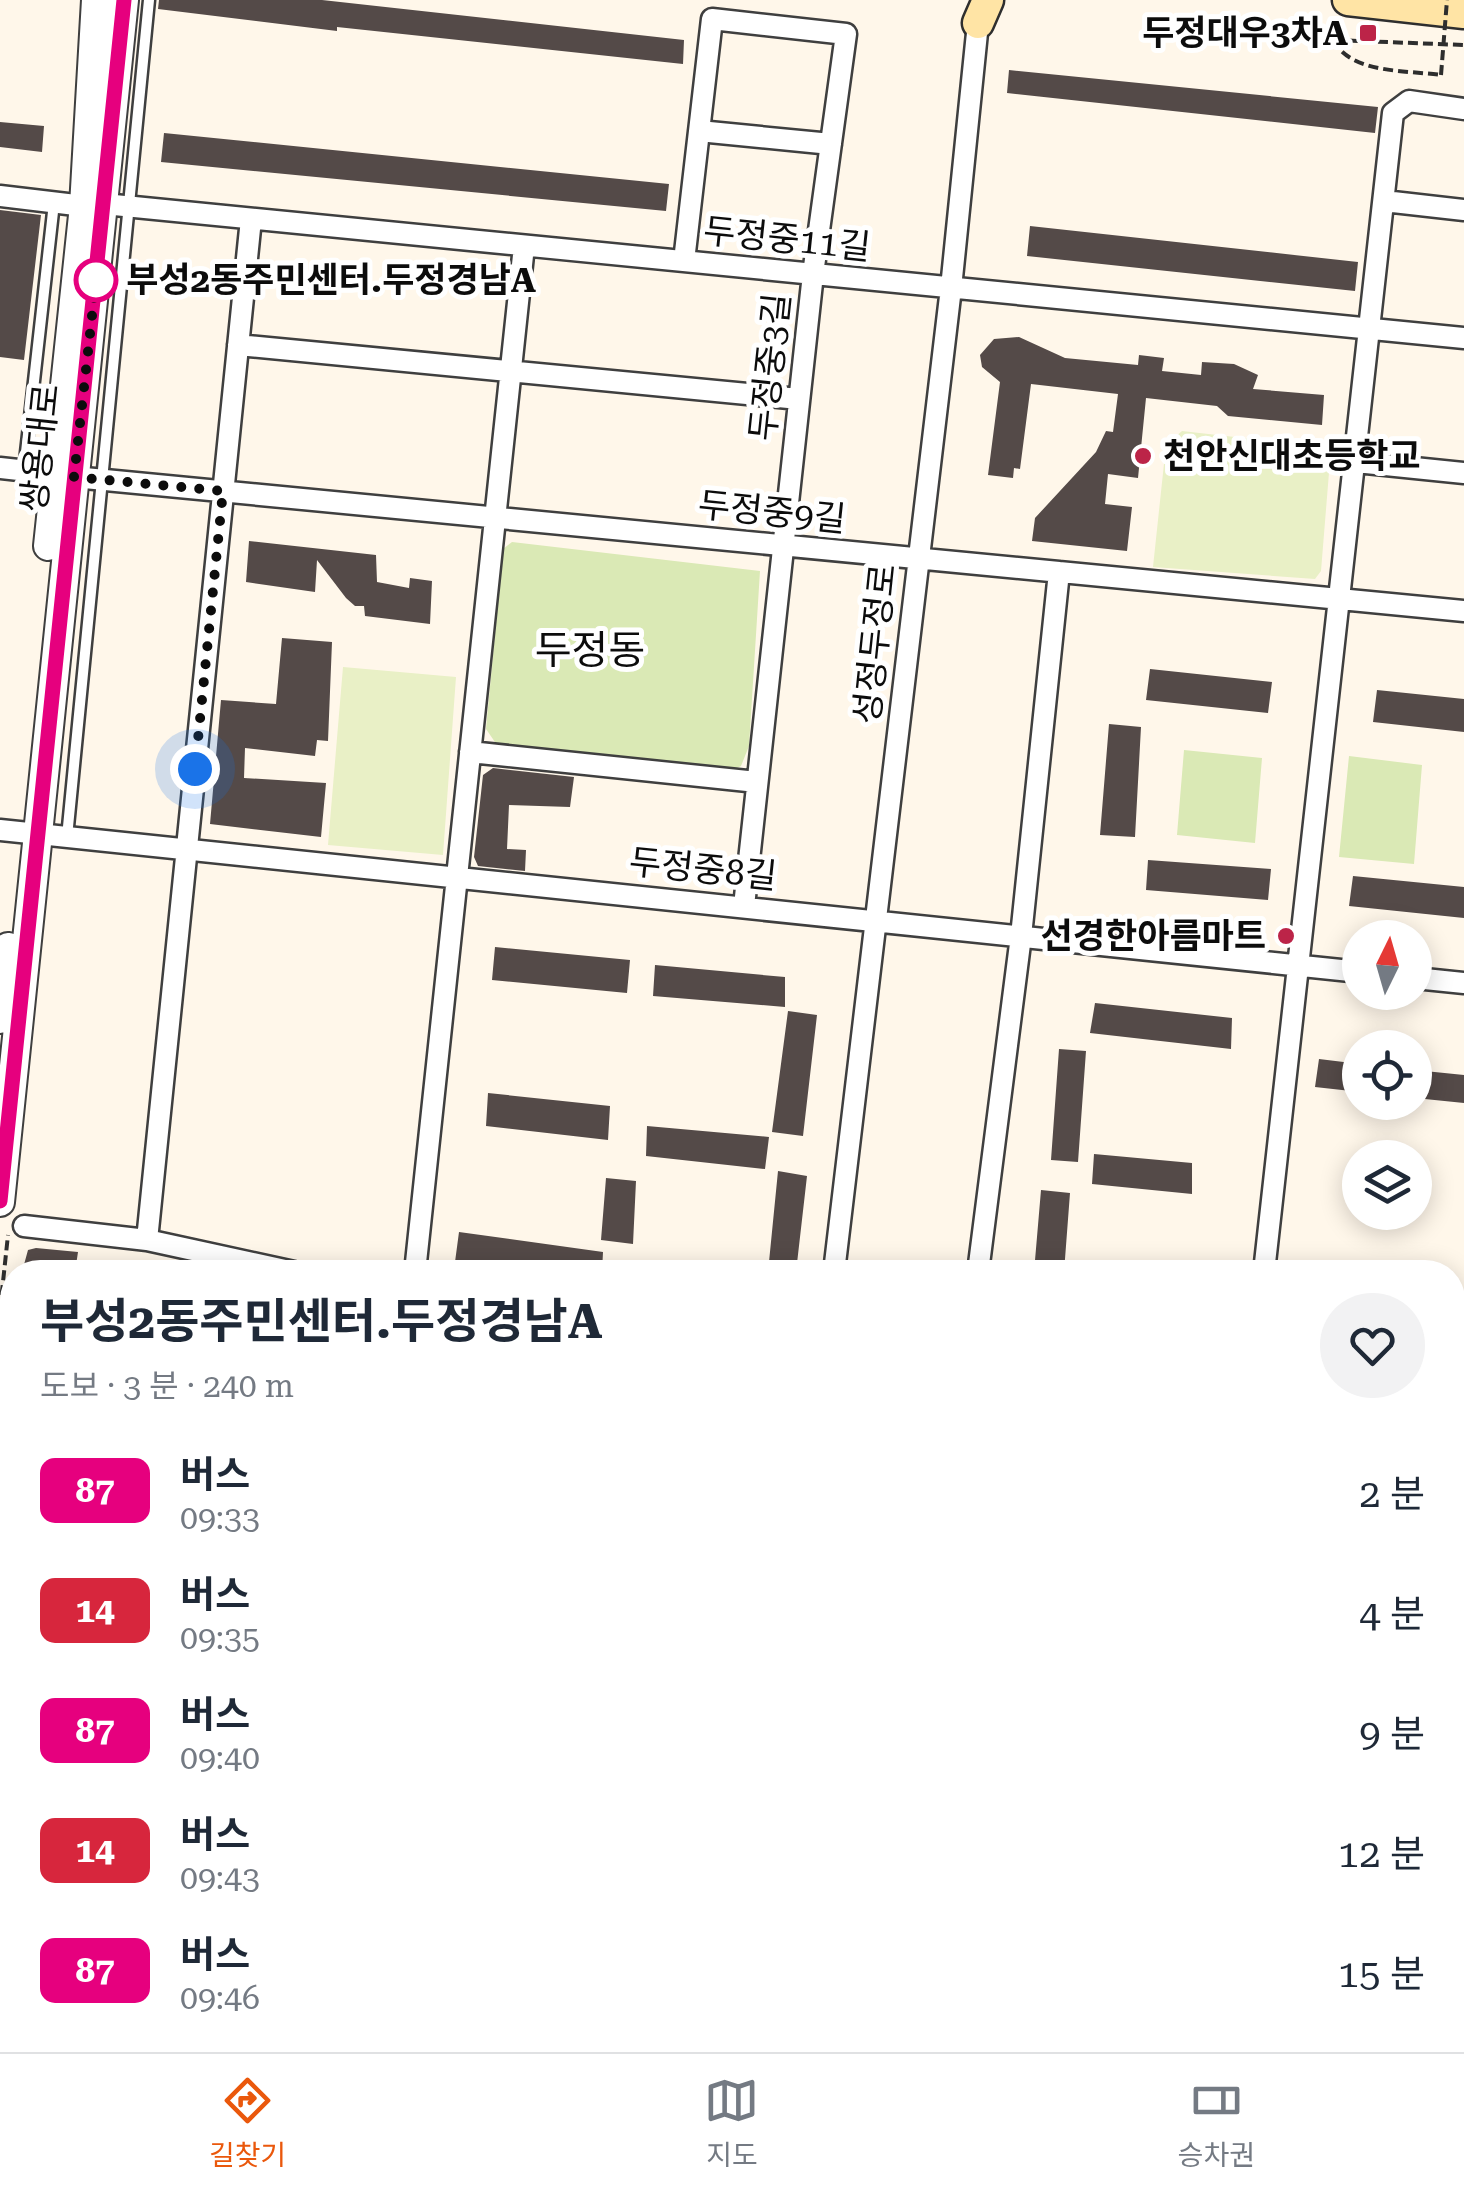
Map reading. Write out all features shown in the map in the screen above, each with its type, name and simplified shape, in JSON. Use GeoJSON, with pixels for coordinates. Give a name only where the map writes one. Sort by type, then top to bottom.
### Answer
{"type":"FeatureCollection","features":[{"type":"Feature","properties":{"kind":"main road"},"geometry":{"type":"LineString","coordinates":[[1348,0],[1464,13]]}},
{"type":"Feature","properties":{"kind":"street","name":"쌍용대로"},"geometry":{"type":"LineString","coordinates":[[96,0],[105,206]]}},
{"type":"Feature","properties":{"kind":"street","name":"쌍용대로"},"geometry":{"type":"LineString","coordinates":[[0,1202],[32,833],[77,477],[124,0]]}},
{"type":"Feature","properties":{"kind":"street","name":"성정두정로"},"geometry":{"type":"LineString","coordinates":[[835,1260],[951,288],[980,8]]}},
{"type":"Feature","properties":{"kind":"street","name":"두정중3길"},"geometry":{"type":"LineString","coordinates":[[684,261],[712,20],[846,34],[813,274],[744,906]]}},
{"type":"Feature","properties":{"kind":"street"},"geometry":{"type":"LineString","coordinates":[[1265,1260],[1394,113],[1400,104],[1464,108]]}},
{"type":"Feature","properties":{"kind":"street"},"geometry":{"type":"LineString","coordinates":[[699,131],[831,144]]}},
{"type":"Feature","properties":{"kind":"street","name":"두정중11길"},"geometry":{"type":"LineString","coordinates":[[0,196],[1464,338]]}},
{"type":"Feature","properties":{"kind":"street"},"geometry":{"type":"LineString","coordinates":[[1384,201],[1464,210]]}},
{"type":"Feature","properties":{"kind":"street"},"geometry":{"type":"LineString","coordinates":[[146,1240],[251,219]]}},
{"type":"Feature","properties":{"kind":"street"},"geometry":{"type":"LineString","coordinates":[[416,1260],[524,246]]}},
{"type":"Feature","properties":{"kind":"street"},"geometry":{"type":"LineString","coordinates":[[238,345],[799,399]]}},
{"type":"Feature","properties":{"kind":"street"},"geometry":{"type":"LineString","coordinates":[[1356,462],[1464,473]]}},
{"type":"Feature","properties":{"kind":"street","name":"두정중9길"},"geometry":{"type":"LineString","coordinates":[[0,468],[1464,612]]}},
{"type":"Feature","properties":{"kind":"street"},"geometry":{"type":"LineString","coordinates":[[980,1260],[1021,936],[1060,572]]}},
{"type":"Feature","properties":{"kind":"street"},"geometry":{"type":"LineString","coordinates":[[470,752],[756,782]]}},
{"type":"Feature","properties":{"kind":"street","name":"쌍용대로"},"geometry":{"type":"LineString","coordinates":[[0,1019],[32,833]]}},
{"type":"Feature","properties":{"kind":"street","name":"두정중8길"},"geometry":{"type":"LineString","coordinates":[[32,833],[1342,970]]}},
{"type":"Feature","properties":{"kind":"street"},"geometry":{"type":"LineString","coordinates":[[1432,980],[1464,983]]}},
{"type":"Feature","properties":{"kind":"street"},"geometry":{"type":"LineString","coordinates":[[24,1226],[146,1240],[238,1260]]}},
{"type":"Feature","properties":{"kind":"lane"},"geometry":{"type":"LineString","coordinates":[[32,833],[77,477],[105,206],[149,0]]}},
{"type":"Feature","properties":{"kind":"lane"},"geometry":{"type":"LineString","coordinates":[[24,471],[54,203]]}},
{"type":"Feature","properties":{"kind":"path"},"geometry":{"type":"LineString","coordinates":[[1447,0],[1441,75],[1360,64],[1341,56],[1332,40],[1464,45]]}},
{"type":"Feature","properties":{"kind":"green space"},"geometry":{"type":"Polygon","coordinates":[[[1182,431],[1331,448],[1321,571],[1315,579],[1153,567],[1166,445],[1182,431]]]}},
{"type":"Feature","properties":{"kind":"green space"},"geometry":{"type":"Polygon","coordinates":[[[512,542],[760,571],[749,746],[741,766],[733,770],[497,745],[486,729],[503,549],[512,542]]]}},
{"type":"Feature","properties":{"kind":"green space"},"geometry":{"type":"Polygon","coordinates":[[[343,667],[456,677],[443,855],[328,845],[343,667]]]}},
{"type":"Feature","properties":{"kind":"green space"},"geometry":{"type":"Polygon","coordinates":[[[1184,750],[1262,758],[1255,843],[1177,835],[1184,750]]]}},
{"type":"Feature","properties":{"kind":"green space"},"geometry":{"type":"Polygon","coordinates":[[[1349,756],[1422,765],[1414,864],[1339,857],[1349,756]]]}},
{"type":"Feature","properties":{"kind":"building"},"geometry":{"type":"Polygon","coordinates":[[[159,0],[322,0],[684,40],[683,64],[337,27],[337,31],[158,9],[159,0]]]}},
{"type":"Feature","properties":{"kind":"building"},"geometry":{"type":"Polygon","coordinates":[[[1009,70],[1378,107],[1375,133],[1007,93],[1009,70]]]}},
{"type":"Feature","properties":{"kind":"building"},"geometry":{"type":"Polygon","coordinates":[[[0,122],[44,126],[42,152],[0,147],[0,122]]]}},
{"type":"Feature","properties":{"kind":"building"},"geometry":{"type":"Polygon","coordinates":[[[164,133],[669,184],[666,211],[161,162],[164,133]]]}},
{"type":"Feature","properties":{"kind":"building"},"geometry":{"type":"Polygon","coordinates":[[[0,210],[41,215],[24,360],[0,357],[0,210]]]}},
{"type":"Feature","properties":{"kind":"building"},"geometry":{"type":"Polygon","coordinates":[[[1030,226],[1358,262],[1355,291],[1027,256],[1030,226]]]}},
{"type":"Feature","properties":{"kind":"building"},"geometry":{"type":"Polygon","coordinates":[[[1019,337],[1065,358],[1138,365],[1139,355],[1164,358],[1162,371],[1201,375],[1202,362],[1234,364],[1258,375],[1253,389],[1324,395],[1322,425],[1228,416],[1217,406],[1146,398],[1138,478],[1108,474],[1105,504],[1132,507],[1127,551],[1032,541],[1035,518],[1096,452],[1106,431],[1113,432],[1118,394],[1031,384],[1020,469],[1014,468],[1013,478],[988,475],[1000,382],[982,367],[980,355],[994,339],[1019,337]]]}},
{"type":"Feature","properties":{"kind":"building"},"geometry":{"type":"Polygon","coordinates":[[[249,541],[376,555],[377,582],[409,588],[410,578],[432,581],[430,624],[365,616],[364,606],[355,606],[346,598],[317,560],[315,592],[246,582],[249,541]]]}},
{"type":"Feature","properties":{"kind":"building"},"geometry":{"type":"Polygon","coordinates":[[[282,638],[332,642],[328,741],[317,740],[315,756],[245,748],[244,778],[326,783],[321,837],[210,824],[221,700],[276,704],[282,638]]]}},
{"type":"Feature","properties":{"kind":"building"},"geometry":{"type":"Polygon","coordinates":[[[1150,669],[1272,682],[1268,713],[1146,700],[1150,669]]]}},
{"type":"Feature","properties":{"kind":"building"},"geometry":{"type":"Polygon","coordinates":[[[1377,690],[1464,699],[1464,732],[1373,722],[1377,690]]]}},
{"type":"Feature","properties":{"kind":"building"},"geometry":{"type":"Polygon","coordinates":[[[1109,724],[1141,727],[1135,837],[1100,835],[1109,724]]]}},
{"type":"Feature","properties":{"kind":"building"},"geometry":{"type":"Polygon","coordinates":[[[493,768],[574,777],[570,807],[509,805],[507,849],[526,850],[525,871],[478,866],[474,857],[483,775],[493,768]]]}},
{"type":"Feature","properties":{"kind":"building"},"geometry":{"type":"Polygon","coordinates":[[[1148,860],[1271,869],[1268,900],[1146,890],[1148,860]]]}},
{"type":"Feature","properties":{"kind":"building"},"geometry":{"type":"Polygon","coordinates":[[[1353,876],[1464,887],[1464,918],[1349,906],[1353,876]]]}},
{"type":"Feature","properties":{"kind":"building"},"geometry":{"type":"Polygon","coordinates":[[[495,947],[630,960],[627,993],[492,980],[495,947]]]}},
{"type":"Feature","properties":{"kind":"building"},"geometry":{"type":"Polygon","coordinates":[[[655,965],[785,977],[785,1007],[653,996],[655,965]]]}},
{"type":"Feature","properties":{"kind":"building"},"geometry":{"type":"Polygon","coordinates":[[[1095,1003],[1232,1018],[1231,1049],[1090,1033],[1095,1003]]]}},
{"type":"Feature","properties":{"kind":"building"},"geometry":{"type":"Polygon","coordinates":[[[788,1011],[817,1015],[803,1136],[772,1132],[788,1011]]]}},
{"type":"Feature","properties":{"kind":"building"},"geometry":{"type":"Polygon","coordinates":[[[1059,1049],[1086,1051],[1078,1162],[1051,1160],[1059,1049]]]}},
{"type":"Feature","properties":{"kind":"building"},"geometry":{"type":"Polygon","coordinates":[[[1319,1059],[1342,1062],[1342,1090],[1315,1087],[1319,1059]]]}},
{"type":"Feature","properties":{"kind":"building"},"geometry":{"type":"Polygon","coordinates":[[[1432,1072],[1464,1075],[1464,1103],[1432,1100],[1432,1072]]]}},
{"type":"Feature","properties":{"kind":"building"},"geometry":{"type":"Polygon","coordinates":[[[488,1093],[610,1106],[608,1140],[486,1126],[488,1093]]]}},
{"type":"Feature","properties":{"kind":"building"},"geometry":{"type":"Polygon","coordinates":[[[647,1126],[769,1137],[765,1169],[646,1156],[647,1126]]]}},
{"type":"Feature","properties":{"kind":"building"},"geometry":{"type":"Polygon","coordinates":[[[1094,1154],[1192,1163],[1192,1194],[1092,1184],[1094,1154]]]}},
{"type":"Feature","properties":{"kind":"building"},"geometry":{"type":"Polygon","coordinates":[[[778,1171],[807,1176],[797,1260],[769,1260],[778,1171]]]}},
{"type":"Feature","properties":{"kind":"building"},"geometry":{"type":"Polygon","coordinates":[[[606,1178],[636,1181],[633,1244],[601,1240],[606,1178]]]}},
{"type":"Feature","properties":{"kind":"building"},"geometry":{"type":"Polygon","coordinates":[[[1041,1190],[1070,1193],[1065,1260],[1035,1260],[1041,1190]]]}},
{"type":"Feature","properties":{"kind":"building"},"geometry":{"type":"Polygon","coordinates":[[[459,1232],[603,1252],[603,1260],[455,1260],[459,1232]]]}},
{"type":"Feature","properties":{"kind":"building"},"geometry":{"type":"Polygon","coordinates":[[[28,1250],[78,1252],[77,1260],[25,1260],[28,1250]]]}},
{"type":"Feature","properties":{"kind":"bus line","name":"87"},"geometry":{"type":"LineString","coordinates":[[0,1201],[124,0]]}},
{"type":"Feature","properties":{"kind":"place","name":"두정대우3차A"},"geometry":{"type":"Point","coordinates":[1368,33]}},
{"type":"Feature","properties":{"kind":"place","name":"부성2동주민센터.두정경남A"},"geometry":{"type":"Point","coordinates":[96,280]}},
{"type":"Feature","properties":{"kind":"place","name":"천안신대초등학교"},"geometry":{"type":"Point","coordinates":[1143,456]}},
{"type":"Feature","properties":{"kind":"place","name":"선경한아름마트"},"geometry":{"type":"Point","coordinates":[1286,936]}},
{"type":"Feature","properties":{"kind":"district","name":"두정동"},"geometry":{"type":"Point","coordinates":[590,650]}},
{"type":"Feature","properties":{"kind":"route"},"geometry":{"type":"LineString","coordinates":[[96,280],[74,477],[223,491],[195,769]]}}]}
